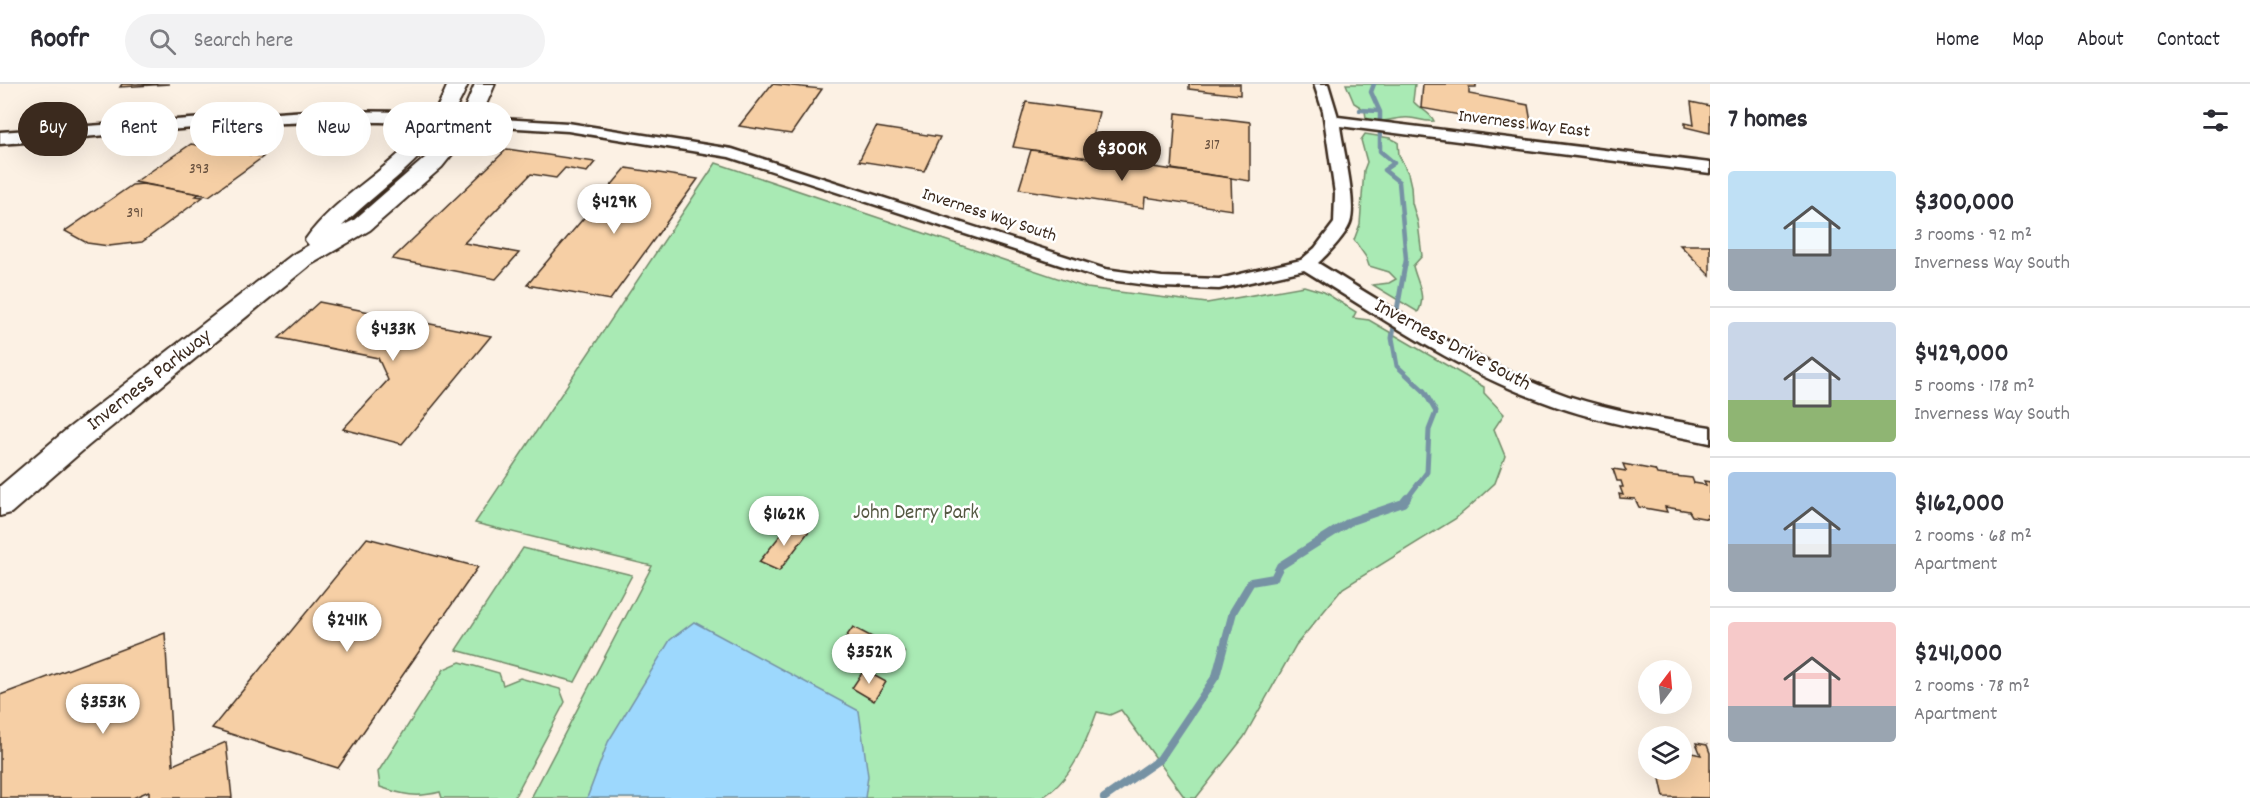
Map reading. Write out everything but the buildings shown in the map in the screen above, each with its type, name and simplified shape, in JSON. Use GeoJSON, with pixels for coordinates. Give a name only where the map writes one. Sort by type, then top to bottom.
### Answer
{"type":"FeatureCollection","features":[{"type":"Feature","properties":{"kind":"main road"},"geometry":{"type":"LineString","coordinates":[[450,102],[458,84]]}},
{"type":"Feature","properties":{"kind":"main road","name":"Inverness Parkway"},"geometry":{"type":"LineString","coordinates":[[476,102],[484,84]]}},
{"type":"Feature","properties":{"kind":"main road","name":"Inverness Parkway"},"geometry":{"type":"LineString","coordinates":[[301,260],[332,222],[409,156]]}},
{"type":"Feature","properties":{"kind":"main road","name":"Inverness Parkway"},"geometry":{"type":"LineString","coordinates":[[0,504],[77,438],[301,260],[362,225],[439,156]]}},
{"type":"Feature","properties":{"kind":"street"},"geometry":{"type":"LineString","coordinates":[[1307,264],[1321,252],[1342,224],[1343,194],[1332,120],[1321,84]]}},
{"type":"Feature","properties":{"kind":"street"},"geometry":{"type":"LineString","coordinates":[[0,138],[307,116],[383,118]]}},
{"type":"Feature","properties":{"kind":"street","name":"Inverness Way East"},"geometry":{"type":"LineString","coordinates":[[1332,120],[1710,168]]}},
{"type":"Feature","properties":{"kind":"street","name":"Inverness Way South"},"geometry":{"type":"LineString","coordinates":[[513,124],[568,127],[732,153],[1118,276],[1162,282],[1219,284],[1307,264]]}},
{"type":"Feature","properties":{"kind":"street","name":"Inverness Drive South"},"geometry":{"type":"LineString","coordinates":[[1307,264],[1482,367],[1542,394],[1625,419],[1710,435]]}},
{"type":"Feature","properties":{"kind":"green space"},"geometry":{"type":"Polygon","coordinates":[[[1346,84],[1415,84],[1413,101],[1434,121],[1404,118],[1377,121],[1366,118],[1365,111],[1360,111],[1362,108],[1354,103],[1346,84]]]}},
{"type":"Feature","properties":{"kind":"green space"},"geometry":{"type":"Polygon","coordinates":[[[1365,134],[1390,138],[1398,142],[1399,155],[1408,173],[1422,256],[1413,266],[1422,300],[1418,312],[1373,285],[1389,283],[1396,279],[1389,272],[1369,266],[1366,257],[1354,240],[1360,224],[1364,170],[1367,162],[1361,140],[1365,134]]]}},
{"type":"Feature","properties":{"kind":"green space","name":"John Derry Park"},"geometry":{"type":"Polygon","coordinates":[[[716,163],[1087,288],[1207,303],[1304,286],[1324,292],[1356,312],[1353,318],[1369,320],[1484,387],[1484,393],[1504,414],[1494,429],[1505,456],[1495,483],[1455,519],[1343,588],[1296,645],[1244,737],[1196,798],[1185,798],[1121,710],[1110,715],[1097,712],[1069,772],[1052,791],[1041,798],[531,798],[652,566],[475,523],[716,163]]]}},
{"type":"Feature","properties":{"kind":"green space"},"geometry":{"type":"Polygon","coordinates":[[[523,548],[632,575],[575,682],[456,650],[523,548]]]}},
{"type":"Feature","properties":{"kind":"green space"},"geometry":{"type":"Polygon","coordinates":[[[460,662],[499,673],[503,685],[520,678],[560,689],[565,702],[514,798],[442,798],[440,792],[410,795],[380,787],[378,772],[444,669],[460,662]]]}},
{"type":"Feature","properties":{"kind":"water"},"geometry":{"type":"Polygon","coordinates":[[[694,622],[859,711],[868,776],[865,798],[587,798],[608,742],[670,640],[694,622]]]}},
{"type":"Feature","properties":{"kind":"waterway"},"geometry":{"type":"LineString","coordinates":[[1374,84],[1371,92],[1380,112],[1380,151],[1394,163],[1384,170],[1399,182],[1405,266]]}},
{"type":"Feature","properties":{"kind":"waterway"},"geometry":{"type":"LineString","coordinates":[[1360,110],[1379,111]]}},
{"type":"Feature","properties":{"kind":"waterway"},"geometry":{"type":"LineString","coordinates":[[1405,265],[1392,338],[1397,366],[1424,391],[1436,412],[1429,430],[1427,472],[1406,500]]}},
{"type":"Feature","properties":{"kind":"waterway"},"geometry":{"type":"LineString","coordinates":[[1104,798],[1160,759],[1216,676],[1233,612],[1251,582],[1274,578],[1280,566],[1351,521],[1403,503],[1407,498]]}}]}
